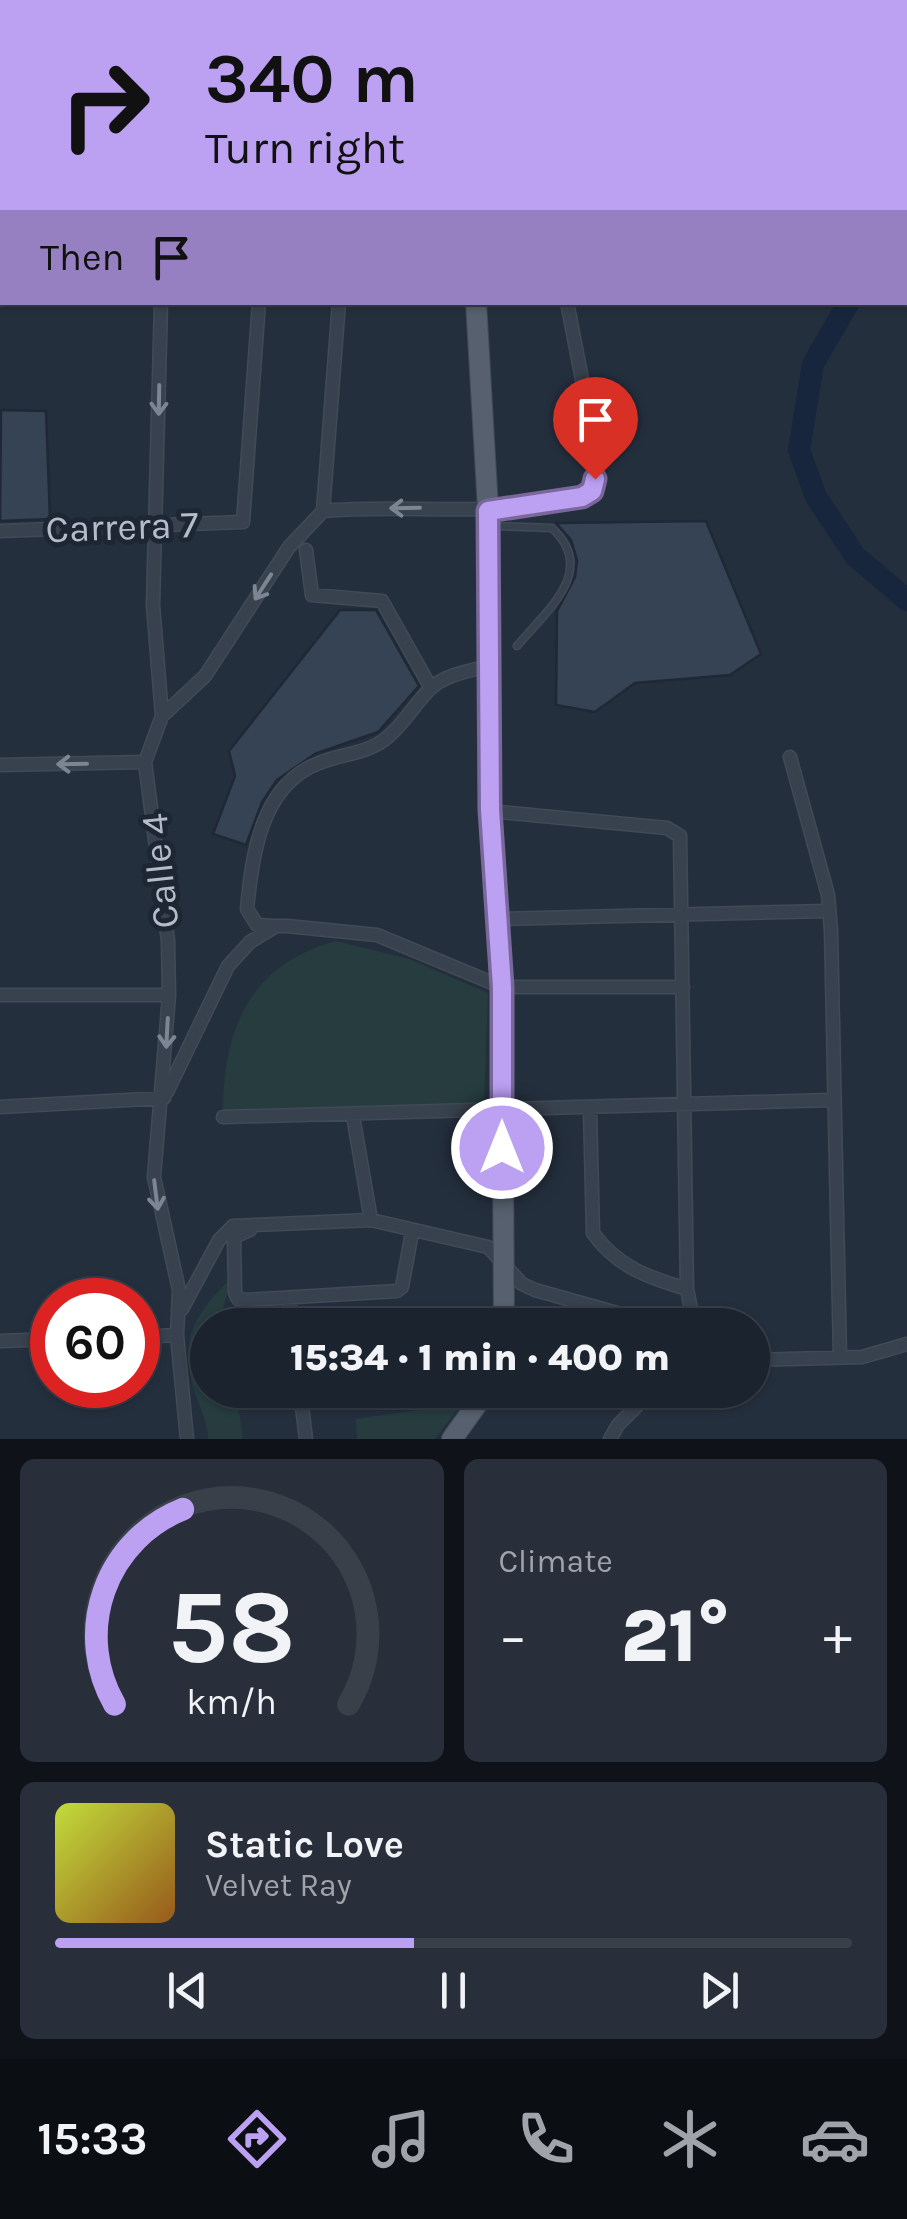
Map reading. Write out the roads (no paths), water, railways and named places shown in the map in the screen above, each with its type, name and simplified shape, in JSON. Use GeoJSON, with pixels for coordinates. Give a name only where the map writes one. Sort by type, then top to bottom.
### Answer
{"type":"FeatureCollection","features":[{"type":"Feature","properties":{"kind":"main road"},"geometry":{"type":"LineString","coordinates":[[476,305],[488,519],[490,810],[502,987],[504,1308]]}},
{"type":"Feature","properties":{"kind":"main road"},"geometry":{"type":"LineString","coordinates":[[452,1439],[474,1408]]}},
{"type":"Feature","properties":{"kind":"street","name":"Calle 4"},"geometry":{"type":"LineString","coordinates":[[161,305],[153,633],[162,716],[145,762],[168,941],[169,995],[164,1098],[154,1177],[181,1311],[177,1335],[187,1439]]}},
{"type":"Feature","properties":{"kind":"street","name":"Carrera 7"},"geometry":{"type":"LineString","coordinates":[[0,531],[243,522],[259,305]]}},
{"type":"Feature","properties":{"kind":"street"},"geometry":{"type":"LineString","coordinates":[[162,716],[205,676],[289,547],[323,511],[339,305]]}},
{"type":"Feature","properties":{"kind":"street"},"geometry":{"type":"LineString","coordinates":[[323,511],[445,507],[488,519],[592,491],[597,457],[568,305]]}},
{"type":"Feature","properties":{"kind":"street"},"geometry":{"type":"LineString","coordinates":[[306,550],[312,595],[382,600],[431,688]]}},
{"type":"Feature","properties":{"kind":"street"},"geometry":{"type":"LineString","coordinates":[[489,666],[454,675],[431,688],[404,725],[375,747],[309,767],[266,814],[247,908],[257,924],[377,936],[502,987],[683,987]]}},
{"type":"Feature","properties":{"kind":"street"},"geometry":{"type":"LineString","coordinates":[[790,756],[828,895],[831,930],[840,1358]]}},
{"type":"Feature","properties":{"kind":"street"},"geometry":{"type":"LineString","coordinates":[[0,765],[145,762]]}},
{"type":"Feature","properties":{"kind":"street"},"geometry":{"type":"LineString","coordinates":[[490,810],[667,828],[680,836],[686,1289],[690,1308]]}},
{"type":"Feature","properties":{"kind":"street"},"geometry":{"type":"LineString","coordinates":[[498,919],[827,911]]}},
{"type":"Feature","properties":{"kind":"street"},"geometry":{"type":"LineString","coordinates":[[0,1107],[164,1098],[228,966],[238,951],[276,926]]}},
{"type":"Feature","properties":{"kind":"street"},"geometry":{"type":"LineString","coordinates":[[0,995],[169,995]]}},
{"type":"Feature","properties":{"kind":"street"},"geometry":{"type":"LineString","coordinates":[[223,1118],[832,1100]]}},
{"type":"Feature","properties":{"kind":"street"},"geometry":{"type":"LineString","coordinates":[[590,1109],[593,1233],[604,1250],[626,1266],[686,1289]]}},
{"type":"Feature","properties":{"kind":"street"},"geometry":{"type":"LineString","coordinates":[[353,1116],[371,1220]]}},
{"type":"Feature","properties":{"kind":"street"},"geometry":{"type":"LineString","coordinates":[[181,1311],[219,1240],[233,1226],[371,1220],[411,1235]]}},
{"type":"Feature","properties":{"kind":"street"},"geometry":{"type":"LineString","coordinates":[[411,1235],[402,1287],[397,1291],[238,1299],[237,1233],[364,1226],[488,1247],[503,1266],[535,1290],[599,1308]]}},
{"type":"Feature","properties":{"kind":"street"},"geometry":{"type":"LineString","coordinates":[[289,1298],[290,1308]]}},
{"type":"Feature","properties":{"kind":"street"},"geometry":{"type":"LineString","coordinates":[[160,1335],[177,1335]]}},
{"type":"Feature","properties":{"kind":"street"},"geometry":{"type":"LineString","coordinates":[[0,1341],[30,1340]]}},
{"type":"Feature","properties":{"kind":"street"},"geometry":{"type":"LineString","coordinates":[[770,1360],[862,1357],[907,1344]]}},
{"type":"Feature","properties":{"kind":"street"},"geometry":{"type":"LineString","coordinates":[[302,1408],[306,1439]]}},
{"type":"Feature","properties":{"kind":"street"},"geometry":{"type":"LineString","coordinates":[[610,1439],[635,1408]]}},
{"type":"Feature","properties":{"kind":"lane"},"geometry":{"type":"LineString","coordinates":[[488,519],[552,528],[563,538],[574,571],[568,585],[518,646]]}},
{"type":"Feature","properties":{"kind":"waterway"},"geometry":{"type":"LineString","coordinates":[[847,305],[813,364],[799,450],[816,497],[855,556],[907,600]]}}]}
